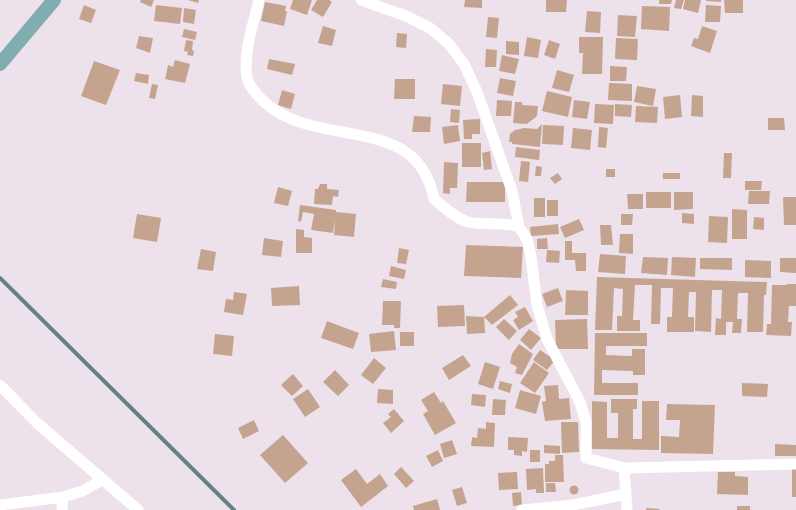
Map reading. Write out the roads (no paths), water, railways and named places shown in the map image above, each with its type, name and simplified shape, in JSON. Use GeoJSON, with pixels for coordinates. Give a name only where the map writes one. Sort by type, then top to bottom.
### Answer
{"type":"FeatureCollection","features":[{"type":"Feature","properties":{"kind":"street"},"geometry":{"type":"LineString","coordinates":[[259,0],[246,63],[248,80],[255,94],[270,108],[287,118],[314,127],[389,142],[401,148],[423,169],[431,184],[434,199],[447,210],[468,222],[511,224],[519,227]]}},
{"type":"Feature","properties":{"kind":"street"},"geometry":{"type":"LineString","coordinates":[[361,0],[406,16],[430,28],[449,44],[464,64],[478,92],[512,191],[519,227],[527,239],[531,257],[537,305],[547,339],[580,402],[586,422],[586,458],[624,468],[796,464]]}},
{"type":"Feature","properties":{"kind":"street"},"geometry":{"type":"LineString","coordinates":[[0,385],[37,423],[138,510]]}},
{"type":"Feature","properties":{"kind":"street"},"geometry":{"type":"LineString","coordinates":[[624,468],[627,510]]}},
{"type":"Feature","properties":{"kind":"street"},"geometry":{"type":"LineString","coordinates":[[0,505],[63,497],[82,491],[102,480]]}},
{"type":"Feature","properties":{"kind":"street"},"geometry":{"type":"LineString","coordinates":[[522,510],[573,505],[626,494]]}},
{"type":"Feature","properties":{"kind":"street"},"geometry":{"type":"LineString","coordinates":[[62,510],[63,497]]}},
{"type":"Feature","properties":{"kind":"waterway"},"geometry":{"type":"LineString","coordinates":[[0,64],[54,0]]}},
{"type":"Feature","properties":{"kind":"waterway"},"geometry":{"type":"LineString","coordinates":[[0,278],[234,510]]}}]}
